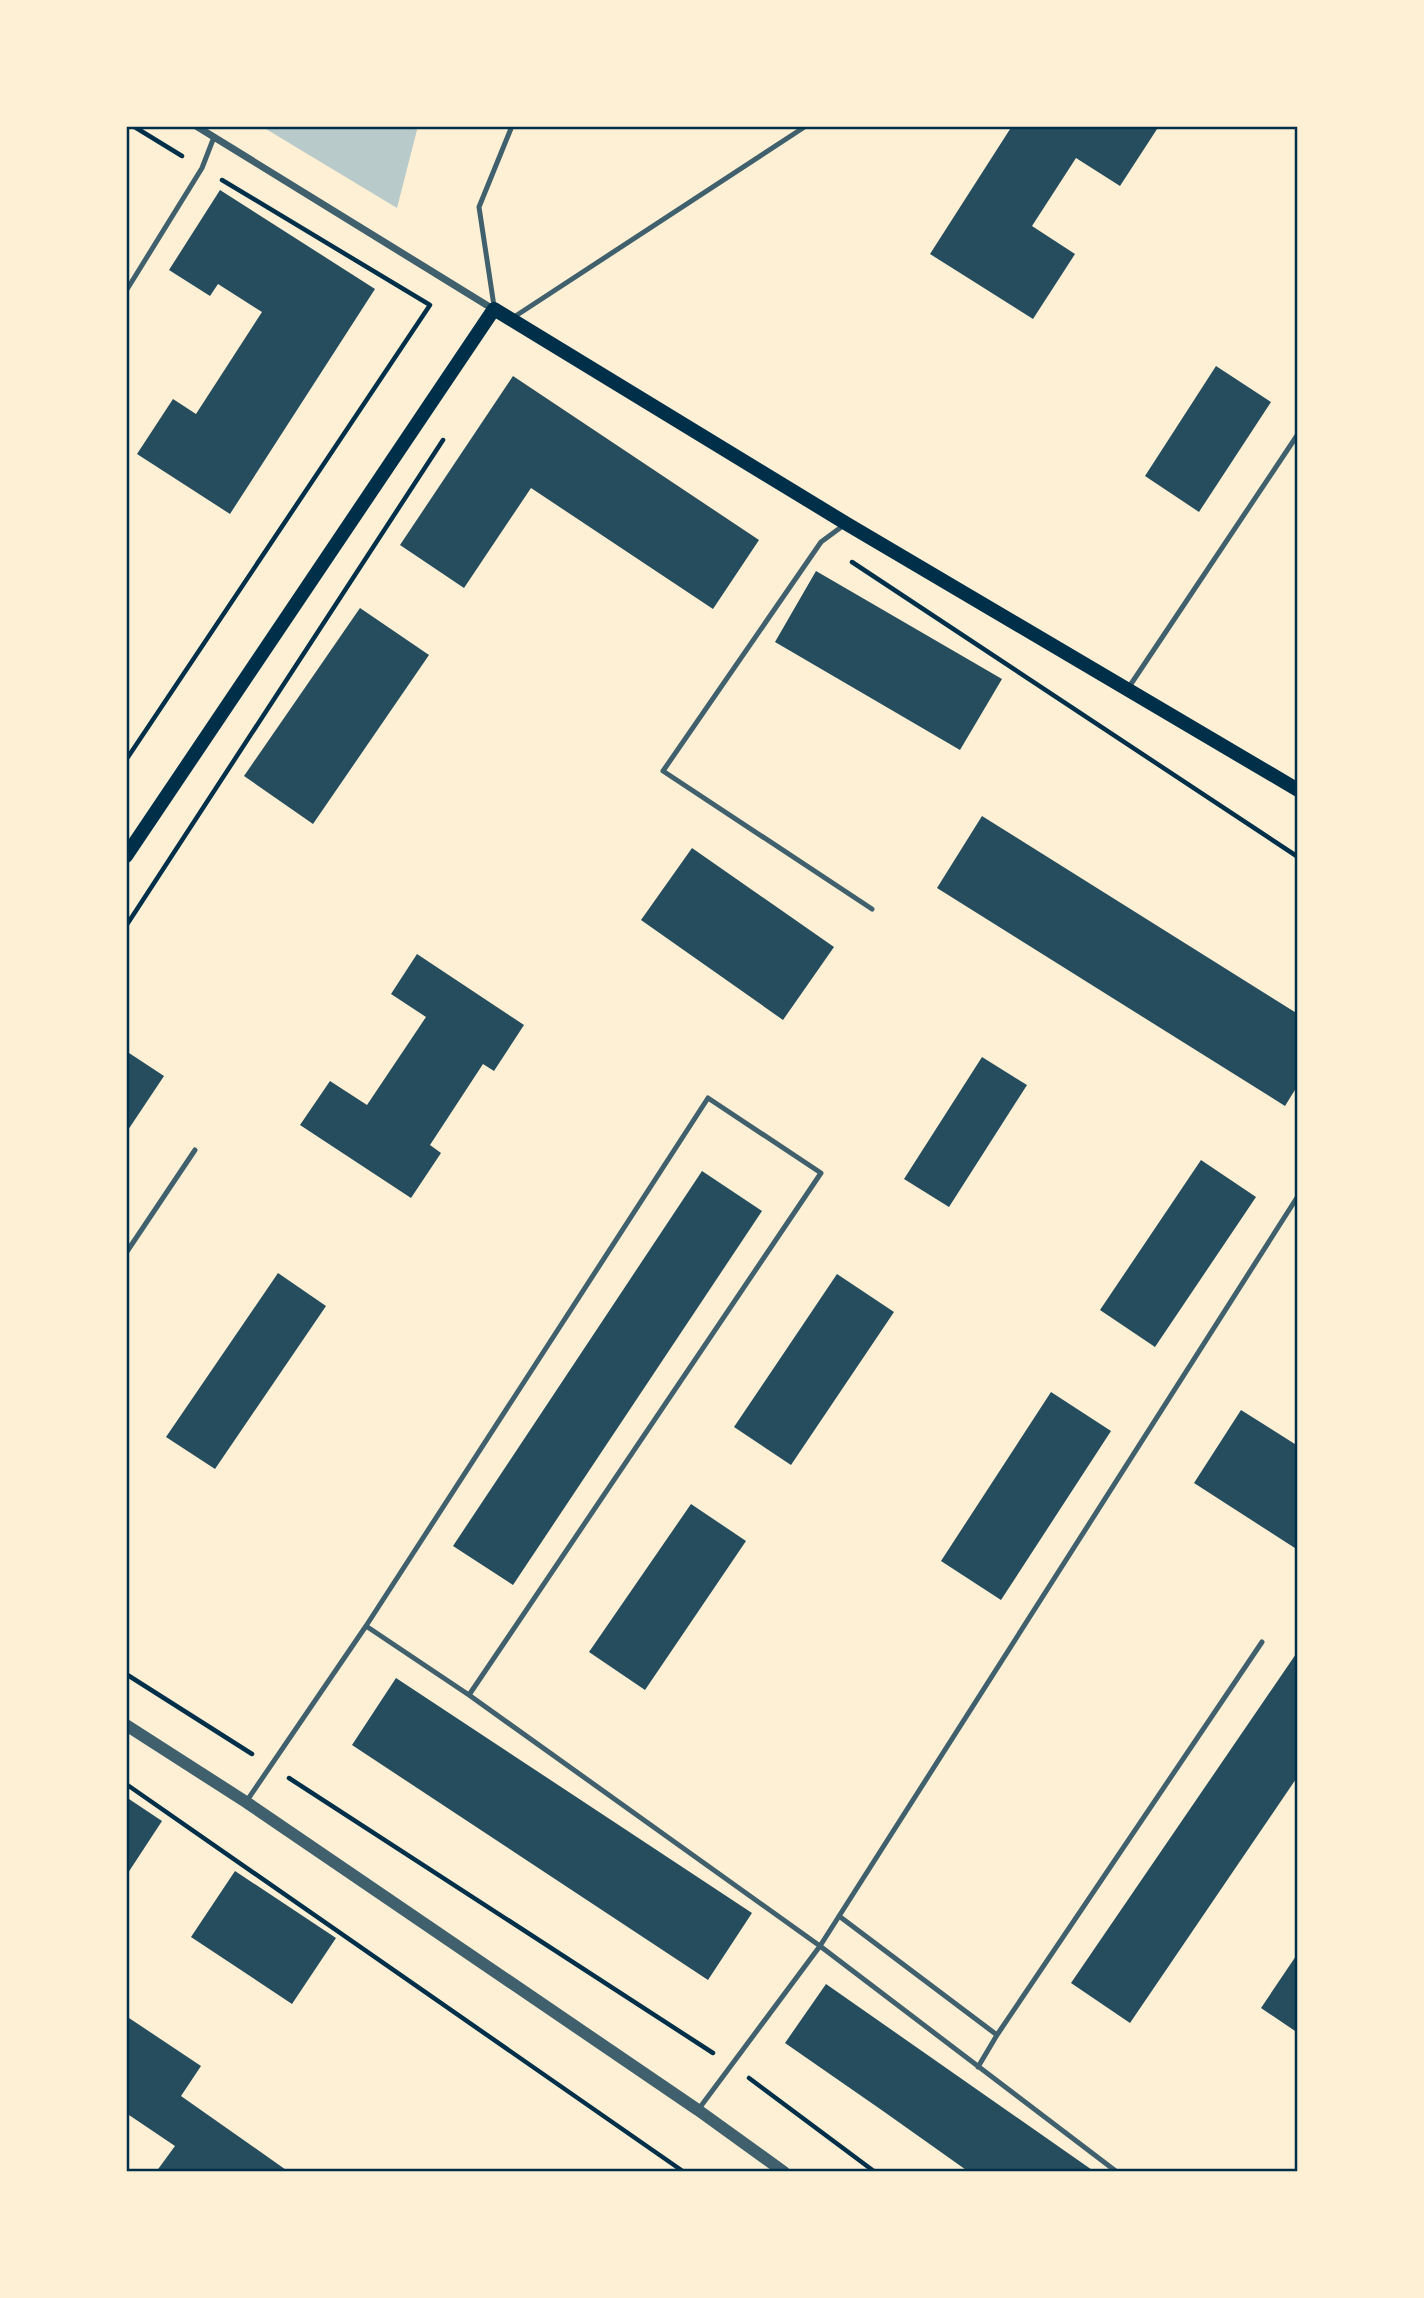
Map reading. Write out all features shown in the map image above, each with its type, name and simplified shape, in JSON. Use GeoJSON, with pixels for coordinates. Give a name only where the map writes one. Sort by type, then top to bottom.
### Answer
{"type":"FeatureCollection","features":[{"type":"Feature","properties":{"kind":"main road"},"geometry":{"type":"LineString","coordinates":[[126,856],[494,309],[847,524],[1298,790]]}},
{"type":"Feature","properties":{"kind":"street"},"geometry":{"type":"LineString","coordinates":[[196,126],[494,309]]}},
{"type":"Feature","properties":{"kind":"street"},"geometry":{"type":"LineString","coordinates":[[126,1725],[246,1802],[698,2110],[784,2172]]}},
{"type":"Feature","properties":{"kind":"lane"},"geometry":{"type":"LineString","coordinates":[[494,309],[478,207],[512,126]]}},
{"type":"Feature","properties":{"kind":"lane"},"geometry":{"type":"LineString","coordinates":[[511,319],[806,126]]}},
{"type":"Feature","properties":{"kind":"lane"},"geometry":{"type":"LineString","coordinates":[[126,291],[202,168],[214,137]]}},
{"type":"Feature","properties":{"kind":"lane"},"geometry":{"type":"LineString","coordinates":[[1127,689],[1298,434]]}},
{"type":"Feature","properties":{"kind":"lane"},"geometry":{"type":"LineString","coordinates":[[847,524],[821,542],[663,771],[872,909]]}},
{"type":"Feature","properties":{"kind":"lane"},"geometry":{"type":"LineString","coordinates":[[246,1802],[366,1626],[708,1098],[821,1172],[469,1695]]}},
{"type":"Feature","properties":{"kind":"lane"},"geometry":{"type":"LineString","coordinates":[[126,1253],[195,1150]]}},
{"type":"Feature","properties":{"kind":"lane"},"geometry":{"type":"LineString","coordinates":[[698,2110],[820,1947],[1298,1196]]}},
{"type":"Feature","properties":{"kind":"lane"},"geometry":{"type":"LineString","coordinates":[[366,1626],[469,1695],[820,1947],[1117,2172]]}},
{"type":"Feature","properties":{"kind":"lane"},"geometry":{"type":"LineString","coordinates":[[978,2067],[1262,1642]]}},
{"type":"Feature","properties":{"kind":"lane"},"geometry":{"type":"LineString","coordinates":[[839,1916],[997,2035]]}},
{"type":"Feature","properties":{"kind":"path"},"geometry":{"type":"LineString","coordinates":[[126,760],[430,305],[133,126]]}},
{"type":"Feature","properties":{"kind":"path"},"geometry":{"type":"LineString","coordinates":[[126,926],[451,429]]}},
{"type":"Feature","properties":{"kind":"path"},"geometry":{"type":"LineString","coordinates":[[821,542],[1298,857]]}},
{"type":"Feature","properties":{"kind":"path"},"geometry":{"type":"LineString","coordinates":[[126,1674],[730,2064],[875,2172]]}},
{"type":"Feature","properties":{"kind":"path"},"geometry":{"type":"LineString","coordinates":[[126,1784],[684,2172]]}},
{"type":"Feature","properties":{"kind":"shaded area"},"geometry":{"type":"Polygon","coordinates":[[[261,126],[418,126],[397,208],[261,126]]]}},
{"type":"Feature","properties":{"kind":"building"},"geometry":{"type":"Polygon","coordinates":[[[1012,126],[1159,126],[1120,186],[1076,158],[1032,226],[1075,254],[1033,319],[930,254],[1012,126]]]}},
{"type":"Feature","properties":{"kind":"building"},"geometry":{"type":"Polygon","coordinates":[[[220,190],[375,289],[230,514],[137,454],[173,399],[196,414],[262,312],[218,284],[210,296],[169,270],[220,190]]]}},
{"type":"Feature","properties":{"kind":"building"},"geometry":{"type":"Polygon","coordinates":[[[1216,366],[1271,402],[1199,512],[1145,476],[1216,366]]]}},
{"type":"Feature","properties":{"kind":"building"},"geometry":{"type":"Polygon","coordinates":[[[513,376],[759,540],[713,609],[531,488],[464,588],[400,545],[513,376]]]}},
{"type":"Feature","properties":{"kind":"building"},"geometry":{"type":"Polygon","coordinates":[[[816,571],[1002,679],[960,750],[775,642],[816,571]]]}},
{"type":"Feature","properties":{"kind":"building"},"geometry":{"type":"Polygon","coordinates":[[[360,608],[429,655],[313,824],[244,776],[360,608]]]}},
{"type":"Feature","properties":{"kind":"building"},"geometry":{"type":"Polygon","coordinates":[[[982,816],[1298,1014],[1298,1085],[1285,1106],[937,888],[982,816]]]}},
{"type":"Feature","properties":{"kind":"building"},"geometry":{"type":"Polygon","coordinates":[[[692,848],[834,947],[783,1020],[641,920],[692,848]]]}},
{"type":"Feature","properties":{"kind":"building"},"geometry":{"type":"Polygon","coordinates":[[[417,954],[524,1025],[494,1071],[483,1064],[430,1145],[441,1153],[411,1198],[300,1125],[330,1081],[367,1105],[426,1017],[391,994],[417,954]]]}},
{"type":"Feature","properties":{"kind":"building"},"geometry":{"type":"Polygon","coordinates":[[[126,1051],[164,1076],[126,1133],[126,1051]]]}},
{"type":"Feature","properties":{"kind":"building"},"geometry":{"type":"Polygon","coordinates":[[[982,1057],[1027,1085],[949,1207],[904,1179],[982,1057]]]}},
{"type":"Feature","properties":{"kind":"building"},"geometry":{"type":"Polygon","coordinates":[[[1201,1160],[1256,1197],[1155,1347],[1100,1310],[1201,1160]]]}},
{"type":"Feature","properties":{"kind":"building"},"geometry":{"type":"Polygon","coordinates":[[[702,1171],[762,1211],[513,1585],[453,1546],[702,1171]]]}},
{"type":"Feature","properties":{"kind":"building"},"geometry":{"type":"Polygon","coordinates":[[[278,1273],[326,1306],[215,1469],[166,1437],[278,1273]]]}},
{"type":"Feature","properties":{"kind":"building"},"geometry":{"type":"Polygon","coordinates":[[[837,1274],[894,1312],[791,1465],[734,1427],[837,1274]]]}},
{"type":"Feature","properties":{"kind":"building"},"geometry":{"type":"Polygon","coordinates":[[[1051,1392],[1111,1431],[1001,1600],[941,1561],[1051,1392]]]}},
{"type":"Feature","properties":{"kind":"building"},"geometry":{"type":"Polygon","coordinates":[[[1241,1410],[1298,1446],[1298,1550],[1194,1483],[1241,1410]]]}},
{"type":"Feature","properties":{"kind":"building"},"geometry":{"type":"Polygon","coordinates":[[[691,1504],[746,1541],[645,1690],[589,1652],[691,1504]]]}},
{"type":"Feature","properties":{"kind":"building"},"geometry":{"type":"Polygon","coordinates":[[[1298,1651],[1298,1776],[1130,2023],[1071,1983],[1298,1651]]]}},
{"type":"Feature","properties":{"kind":"building"},"geometry":{"type":"Polygon","coordinates":[[[396,1678],[752,1913],[708,1980],[352,1745],[396,1678]]]}},
{"type":"Feature","properties":{"kind":"building"},"geometry":{"type":"Polygon","coordinates":[[[126,1797],[162,1821],[126,1876],[126,1797]]]}},
{"type":"Feature","properties":{"kind":"building"},"geometry":{"type":"Polygon","coordinates":[[[235,1871],[336,1938],[292,2004],[191,1937],[235,1871]]]}},
{"type":"Feature","properties":{"kind":"building"},"geometry":{"type":"Polygon","coordinates":[[[1298,1953],[1298,2033],[1261,2008],[1298,1953]]]}},
{"type":"Feature","properties":{"kind":"building"},"geometry":{"type":"Polygon","coordinates":[[[826,1984],[1095,2172],[969,2172],[785,2043],[826,1984]]]}},
{"type":"Feature","properties":{"kind":"building"},"geometry":{"type":"Polygon","coordinates":[[[126,2016],[201,2066],[181,2096],[289,2172],[156,2172],[175,2146],[126,2113],[126,2016]]]}}]}
